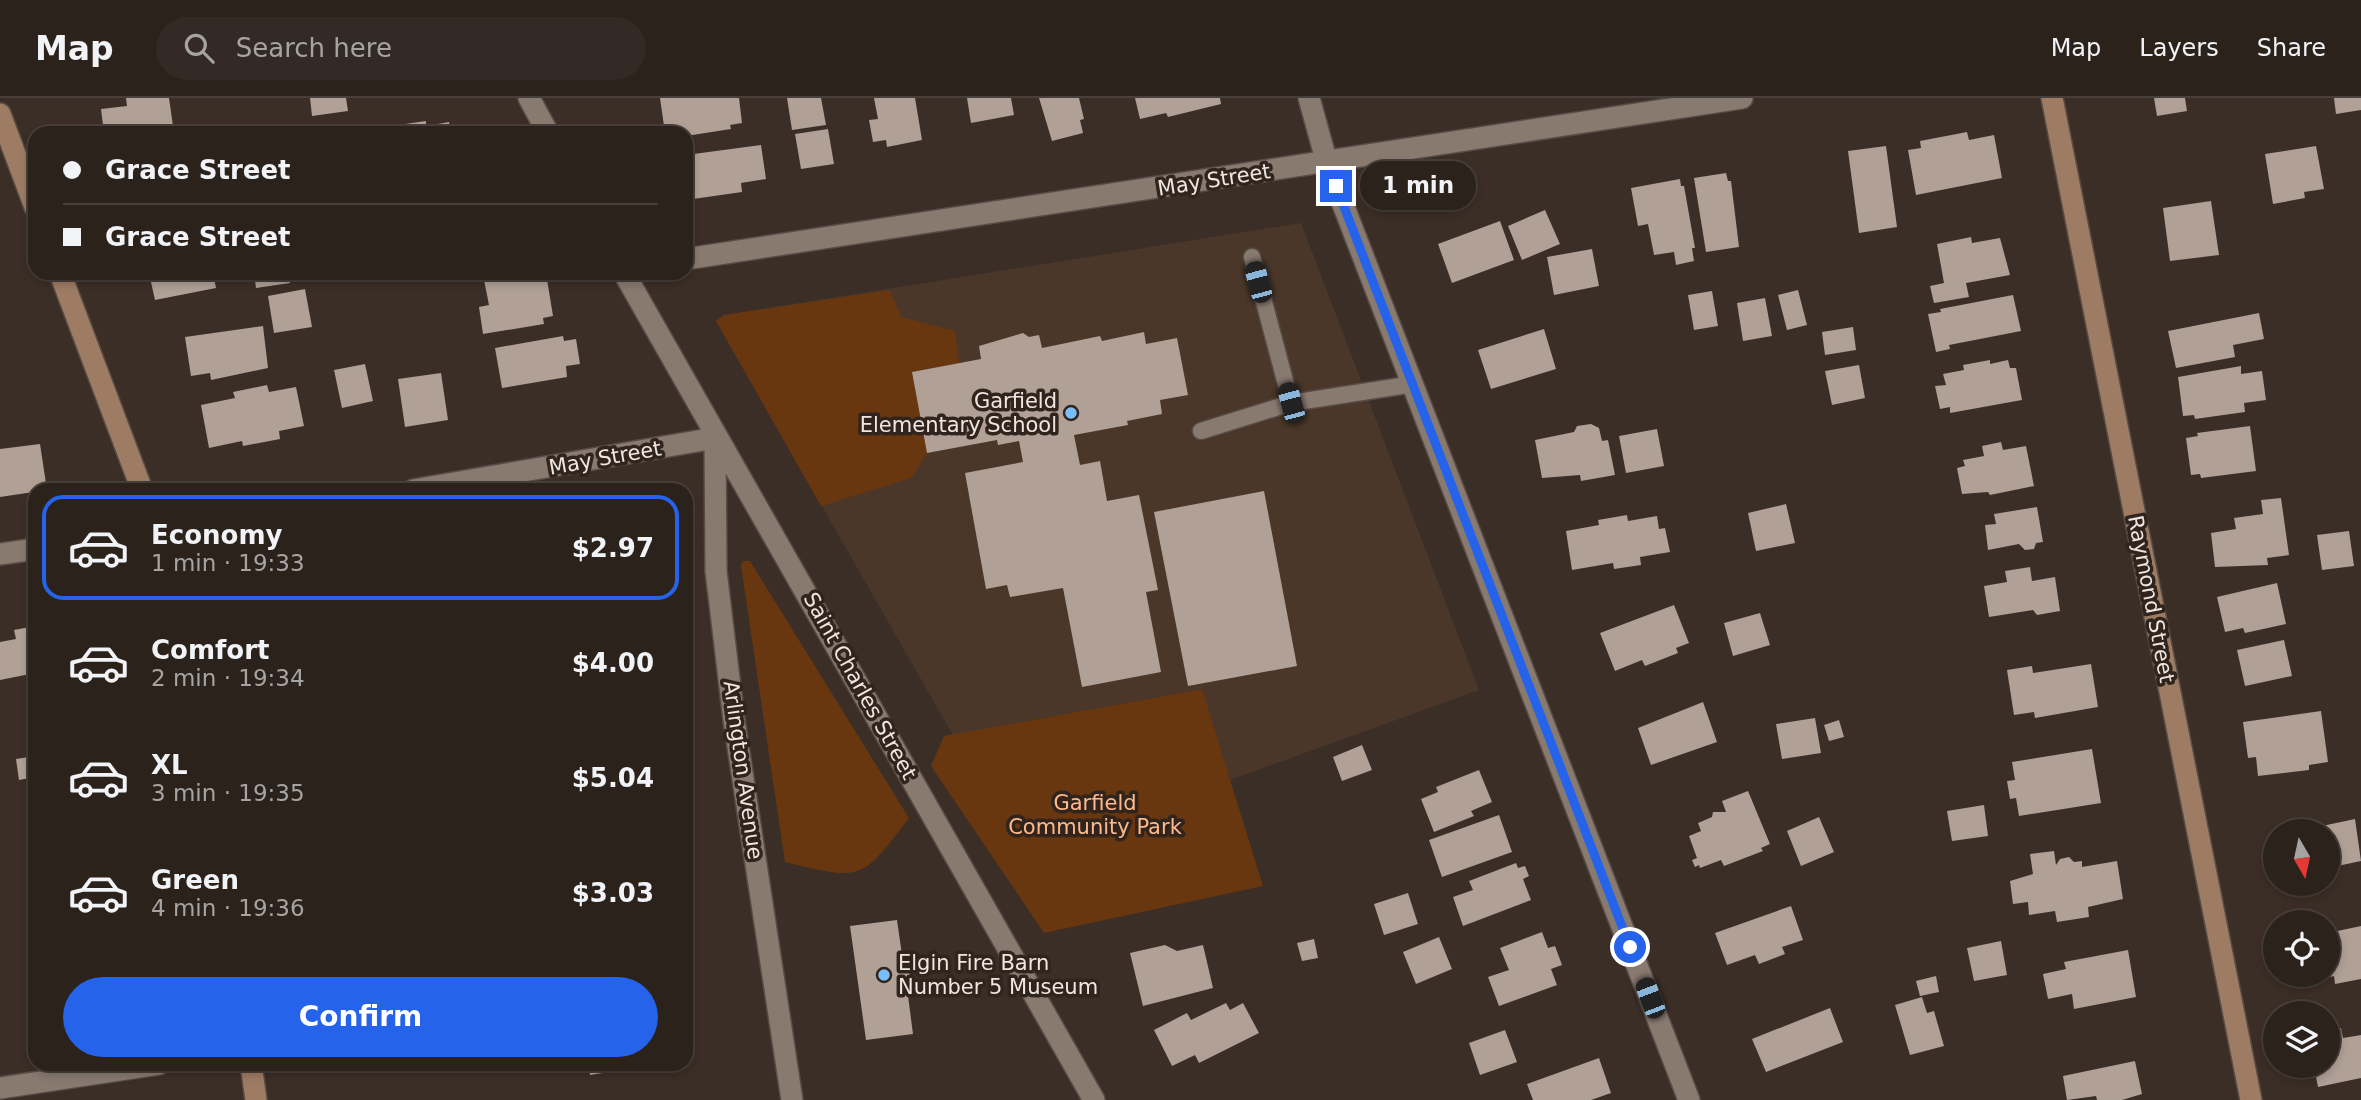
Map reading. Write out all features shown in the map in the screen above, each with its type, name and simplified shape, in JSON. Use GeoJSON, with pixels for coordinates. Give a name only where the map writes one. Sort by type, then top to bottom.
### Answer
{"type":"FeatureCollection","features":[{"type":"Feature","properties":{"kind":"street"},"geometry":{"type":"LineString","coordinates":[[529,98],[544,126]]}},
{"type":"Feature","properties":{"kind":"street"},"geometry":{"type":"LineString","coordinates":[[1309,98],[1327,163],[1415,384],[1689,1100]]}},
{"type":"Feature","properties":{"kind":"street","name":"May Street"},"geometry":{"type":"LineString","coordinates":[[693,258],[1742,98]]}},
{"type":"Feature","properties":{"kind":"street","name":"Raymond Street"},"geometry":{"type":"LineString","coordinates":[[2052,98],[2251,1100]]}},
{"type":"Feature","properties":{"kind":"street"},"geometry":{"type":"LineString","coordinates":[[0,114],[28,188]]}},
{"type":"Feature","properties":{"kind":"street"},"geometry":{"type":"LineString","coordinates":[[63,280],[139,483]]}},
{"type":"Feature","properties":{"kind":"street","name":"Saint Charles Street"},"geometry":{"type":"LineString","coordinates":[[628,280],[715,438],[867,698],[1094,1100]]}},
{"type":"Feature","properties":{"kind":"street","name":"May Street"},"geometry":{"type":"LineString","coordinates":[[453,483],[715,438]]}},
{"type":"Feature","properties":{"kind":"street","name":"Arlington Avenue"},"geometry":{"type":"LineString","coordinates":[[715,438],[715,541],[724,639],[792,1100]]}},
{"type":"Feature","properties":{"kind":"street"},"geometry":{"type":"LineString","coordinates":[[0,554],[28,550]]}},
{"type":"Feature","properties":{"kind":"street"},"geometry":{"type":"LineString","coordinates":[[0,1088],[113,1071]]}},
{"type":"Feature","properties":{"kind":"street"},"geometry":{"type":"LineString","coordinates":[[252,1071],[256,1100]]}},
{"type":"Feature","properties":{"kind":"lane"},"geometry":{"type":"LineString","coordinates":[[1252,257],[1291,403]]}},
{"type":"Feature","properties":{"kind":"lane"},"geometry":{"type":"LineString","coordinates":[[1201,431],[1291,403],[1415,384]]}},
{"type":"Feature","properties":{"kind":"shaded area","name":"Garfield Elementary School"},"geometry":{"type":"Polygon","coordinates":[[[1301,223],[1479,690],[1230,780],[1201,689],[953,735],[716,321],[724,315],[1301,223]]]}},
{"type":"Feature","properties":{"kind":"green space"},"geometry":{"type":"Polygon","coordinates":[[[890,290],[901,317],[955,331],[959,363],[912,372],[927,453],[911,478],[821,506],[716,321],[724,315],[890,290]]]}},
{"type":"Feature","properties":{"kind":"green space"},"geometry":{"type":"Polygon","coordinates":[[[743,561],[750,561],[909,818],[880,854],[858,871],[830,872],[785,862],[741,566],[743,561]]]}},
{"type":"Feature","properties":{"kind":"green space","name":"Garfield Community Park"},"geometry":{"type":"Polygon","coordinates":[[[1202,689],[1263,886],[1044,933],[931,766],[944,736],[1202,689]]]}},
{"type":"Feature","properties":{"kind":"building"},"geometry":{"type":"Polygon","coordinates":[[[126,98],[169,98],[173,126],[103,126],[101,109],[127,106],[126,98]]]}},
{"type":"Feature","properties":{"kind":"building"},"geometry":{"type":"Polygon","coordinates":[[[310,98],[346,98],[348,111],[312,116],[310,98]]]}},
{"type":"Feature","properties":{"kind":"building"},"geometry":{"type":"Polygon","coordinates":[[[660,98],[739,98],[742,123],[730,125],[731,129],[693,135],[693,126],[664,126],[660,98]]]}},
{"type":"Feature","properties":{"kind":"building"},"geometry":{"type":"Polygon","coordinates":[[[787,98],[821,98],[826,125],[792,130],[787,98]]]}},
{"type":"Feature","properties":{"kind":"building"},"geometry":{"type":"Polygon","coordinates":[[[874,98],[915,98],[922,140],[887,147],[886,140],[873,142],[869,120],[878,119],[874,98]]]}},
{"type":"Feature","properties":{"kind":"building"},"geometry":{"type":"Polygon","coordinates":[[[967,98],[1011,98],[1014,115],[971,123],[967,98]]]}},
{"type":"Feature","properties":{"kind":"building"},"geometry":{"type":"Polygon","coordinates":[[[1039,98],[1079,98],[1084,119],[1080,120],[1083,133],[1052,141],[1039,98]]]}},
{"type":"Feature","properties":{"kind":"building"},"geometry":{"type":"Polygon","coordinates":[[[1135,98],[1220,98],[1221,104],[1168,117],[1166,113],[1140,119],[1135,98]]]}},
{"type":"Feature","properties":{"kind":"building"},"geometry":{"type":"Polygon","coordinates":[[[2154,98],[2185,98],[2187,111],[2157,116],[2154,98]]]}},
{"type":"Feature","properties":{"kind":"building"},"geometry":{"type":"Polygon","coordinates":[[[2334,98],[2361,98],[2361,110],[2336,114],[2334,98]]]}},
{"type":"Feature","properties":{"kind":"building"},"geometry":{"type":"Polygon","coordinates":[[[426,121],[426,126],[398,125],[426,121]]]}},
{"type":"Feature","properties":{"kind":"building"},"geometry":{"type":"Polygon","coordinates":[[[449,122],[450,126],[426,126],[449,122]]]}},
{"type":"Feature","properties":{"kind":"building"},"geometry":{"type":"Polygon","coordinates":[[[828,129],[834,164],[801,169],[795,134],[828,129]]]}},
{"type":"Feature","properties":{"kind":"building"},"geometry":{"type":"Polygon","coordinates":[[[1967,132],[1969,140],[1994,135],[2002,178],[1916,195],[1908,150],[1921,148],[1920,141],[1967,132]]]}},
{"type":"Feature","properties":{"kind":"building"},"geometry":{"type":"Polygon","coordinates":[[[761,145],[766,179],[741,183],[742,192],[693,199],[693,154],[761,145]]]}},
{"type":"Feature","properties":{"kind":"building"},"geometry":{"type":"Polygon","coordinates":[[[1886,146],[1897,227],[1859,233],[1848,151],[1886,146]]]}},
{"type":"Feature","properties":{"kind":"building"},"geometry":{"type":"Polygon","coordinates":[[[2316,146],[2324,189],[2304,192],[2305,198],[2273,204],[2265,154],[2316,146]]]}},
{"type":"Feature","properties":{"kind":"building"},"geometry":{"type":"Polygon","coordinates":[[[1726,173],[1728,181],[1731,181],[1739,247],[1706,252],[1694,178],[1726,173]]]}},
{"type":"Feature","properties":{"kind":"building"},"geometry":{"type":"Polygon","coordinates":[[[1680,179],[1681,186],[1684,186],[1695,248],[1692,248],[1694,261],[1676,265],[1674,252],[1654,255],[1648,224],[1638,226],[1631,188],[1680,179]]]}},
{"type":"Feature","properties":{"kind":"building"},"geometry":{"type":"Polygon","coordinates":[[[2211,201],[2219,255],[2170,261],[2163,208],[2211,201]]]}},
{"type":"Feature","properties":{"kind":"building"},"geometry":{"type":"Polygon","coordinates":[[[1545,210],[1560,244],[1522,260],[1508,226],[1545,210]]]}},
{"type":"Feature","properties":{"kind":"building"},"geometry":{"type":"Polygon","coordinates":[[[1500,221],[1514,260],[1452,283],[1438,244],[1500,221]]]}},
{"type":"Feature","properties":{"kind":"building"},"geometry":{"type":"Polygon","coordinates":[[[1971,237],[1972,243],[2000,238],[2010,275],[1966,283],[1969,297],[1934,303],[1930,286],[1944,283],[1937,244],[1971,237]]]}},
{"type":"Feature","properties":{"kind":"building"},"geometry":{"type":"Polygon","coordinates":[[[1592,249],[1599,286],[1554,295],[1547,257],[1592,249]]]}},
{"type":"Feature","properties":{"kind":"building"},"geometry":{"type":"Polygon","coordinates":[[[151,280],[214,280],[216,288],[155,300],[151,280]]]}},
{"type":"Feature","properties":{"kind":"building"},"geometry":{"type":"Polygon","coordinates":[[[255,280],[289,280],[290,283],[256,288],[255,280]]]}},
{"type":"Feature","properties":{"kind":"building"},"geometry":{"type":"Polygon","coordinates":[[[484,280],[547,280],[553,316],[543,318],[544,324],[483,334],[479,307],[489,305],[484,280]]]}},
{"type":"Feature","properties":{"kind":"building"},"geometry":{"type":"Polygon","coordinates":[[[305,289],[312,327],[274,333],[268,296],[305,289]]]}},
{"type":"Feature","properties":{"kind":"building"},"geometry":{"type":"Polygon","coordinates":[[[1798,290],[1807,325],[1787,330],[1778,295],[1798,290]]]}},
{"type":"Feature","properties":{"kind":"building"},"geometry":{"type":"Polygon","coordinates":[[[1712,291],[1718,326],[1694,330],[1688,295],[1712,291]]]}},
{"type":"Feature","properties":{"kind":"building"},"geometry":{"type":"Polygon","coordinates":[[[2013,295],[2021,331],[1949,345],[1950,349],[1936,352],[1928,314],[1941,312],[1940,309],[2013,295]]]}},
{"type":"Feature","properties":{"kind":"building"},"geometry":{"type":"Polygon","coordinates":[[[1765,298],[1772,336],[1743,341],[1737,303],[1765,298]]]}},
{"type":"Feature","properties":{"kind":"building"},"geometry":{"type":"Polygon","coordinates":[[[2259,313],[2264,339],[2233,345],[2235,357],[2176,368],[2168,331],[2259,313]]]}},
{"type":"Feature","properties":{"kind":"building"},"geometry":{"type":"Polygon","coordinates":[[[263,326],[268,368],[211,380],[210,373],[191,376],[185,337],[263,326]]]}},
{"type":"Feature","properties":{"kind":"building"},"geometry":{"type":"Polygon","coordinates":[[[1853,327],[1856,350],[1825,355],[1822,332],[1853,327]]]}},
{"type":"Feature","properties":{"kind":"building"},"geometry":{"type":"Polygon","coordinates":[[[1544,329],[1556,369],[1491,389],[1478,350],[1544,329]]]}},
{"type":"Feature","properties":{"kind":"building","name":"Garfield Elementary School"},"geometry":{"type":"Polygon","coordinates":[[[1144,332],[1146,344],[1177,338],[1188,395],[1160,400],[1162,414],[1127,421],[1128,425],[1074,435],[1080,465],[1100,461],[1107,501],[1139,495],[1158,590],[1146,592],[1161,672],[1082,687],[1063,588],[1010,597],[1007,585],[986,589],[965,473],[1023,462],[1019,441],[998,445],[997,440],[927,453],[912,372],[981,359],[979,346],[1023,333],[1029,337],[1039,335],[1042,348],[1100,336],[1102,341],[1144,332]]]}},
{"type":"Feature","properties":{"kind":"building"},"geometry":{"type":"Polygon","coordinates":[[[563,336],[564,341],[576,339],[580,364],[566,366],[567,377],[502,388],[495,348],[563,336]]]}},
{"type":"Feature","properties":{"kind":"building"},"geometry":{"type":"Polygon","coordinates":[[[1990,360],[1990,364],[2008,360],[2010,368],[2016,368],[2022,400],[1950,413],[1950,407],[1940,409],[1935,386],[1946,385],[1943,374],[1964,370],[1963,365],[1990,360]]]}},
{"type":"Feature","properties":{"kind":"building"},"geometry":{"type":"Polygon","coordinates":[[[365,364],[373,401],[342,408],[334,370],[365,364]]]}},
{"type":"Feature","properties":{"kind":"building"},"geometry":{"type":"Polygon","coordinates":[[[1859,365],[1865,398],[1832,405],[1825,371],[1859,365]]]}},
{"type":"Feature","properties":{"kind":"building"},"geometry":{"type":"Polygon","coordinates":[[[2241,366],[2241,374],[2262,371],[2266,400],[2244,403],[2245,412],[2195,419],[2194,415],[2183,416],[2178,377],[2241,366]]]}},
{"type":"Feature","properties":{"kind":"building"},"geometry":{"type":"Polygon","coordinates":[[[441,373],[448,420],[405,427],[398,379],[441,373]]]}},
{"type":"Feature","properties":{"kind":"building"},"geometry":{"type":"Polygon","coordinates":[[[267,385],[269,392],[296,387],[304,426],[279,431],[280,439],[243,446],[242,441],[209,448],[201,405],[235,398],[233,392],[267,385]]]}},
{"type":"Feature","properties":{"kind":"building"},"geometry":{"type":"Polygon","coordinates":[[[1591,424],[1599,428],[1602,441],[1608,440],[1615,475],[1581,481],[1580,475],[1542,478],[1535,440],[1574,432],[1577,426],[1591,424]]]}},
{"type":"Feature","properties":{"kind":"building"},"geometry":{"type":"Polygon","coordinates":[[[2250,426],[2256,471],[2201,478],[2200,474],[2191,475],[2186,438],[2198,436],[2197,433],[2250,426]]]}},
{"type":"Feature","properties":{"kind":"building"},"geometry":{"type":"Polygon","coordinates":[[[1657,429],[1664,466],[1626,473],[1619,436],[1657,429]]]}},
{"type":"Feature","properties":{"kind":"building"},"geometry":{"type":"Polygon","coordinates":[[[2001,442],[2003,450],[2026,446],[2034,486],[1990,495],[1988,492],[1962,494],[1957,468],[1965,466],[1963,460],[1984,456],[1982,446],[2001,442]]]}},
{"type":"Feature","properties":{"kind":"building"},"geometry":{"type":"Polygon","coordinates":[[[40,444],[46,483],[28,483],[28,493],[0,497],[0,449],[40,444]]]}},
{"type":"Feature","properties":{"kind":"building"},"geometry":{"type":"Polygon","coordinates":[[[1264,491],[1297,666],[1188,686],[1154,512],[1264,491]]]}},
{"type":"Feature","properties":{"kind":"building"},"geometry":{"type":"Polygon","coordinates":[[[2281,498],[2289,555],[2267,558],[2268,565],[2215,567],[2211,533],[2236,529],[2234,518],[2263,514],[2261,500],[2281,498]]]}},
{"type":"Feature","properties":{"kind":"building"},"geometry":{"type":"Polygon","coordinates":[[[1786,504],[1795,543],[1756,551],[1748,513],[1786,504]]]}},
{"type":"Feature","properties":{"kind":"building"},"geometry":{"type":"Polygon","coordinates":[[[2037,507],[2043,542],[2036,543],[2034,549],[2025,550],[2019,544],[1988,550],[1985,525],[1996,524],[1994,514],[2037,507]]]}},
{"type":"Feature","properties":{"kind":"building"},"geometry":{"type":"Polygon","coordinates":[[[1627,515],[1628,521],[1657,516],[1659,529],[1665,528],[1670,552],[1640,557],[1641,565],[1614,569],[1613,563],[1572,570],[1566,531],[1599,525],[1598,520],[1627,515]]]}},
{"type":"Feature","properties":{"kind":"building"},"geometry":{"type":"Polygon","coordinates":[[[2349,531],[2354,566],[2322,570],[2317,535],[2349,531]]]}},
{"type":"Feature","properties":{"kind":"building"},"geometry":{"type":"Polygon","coordinates":[[[2030,567],[2032,581],[2055,577],[2060,611],[2037,615],[2033,610],[1989,617],[1984,586],[2007,582],[2005,571],[2030,567]]]}},
{"type":"Feature","properties":{"kind":"building"},"geometry":{"type":"Polygon","coordinates":[[[2277,583],[2286,624],[2245,633],[2243,628],[2225,632],[2217,597],[2277,583]]]}},
{"type":"Feature","properties":{"kind":"building"},"geometry":{"type":"Polygon","coordinates":[[[1674,605],[1689,643],[1676,648],[1678,653],[1645,666],[1642,660],[1615,671],[1600,633],[1674,605]]]}},
{"type":"Feature","properties":{"kind":"building"},"geometry":{"type":"Polygon","coordinates":[[[1760,613],[1770,645],[1733,656],[1724,623],[1760,613]]]}},
{"type":"Feature","properties":{"kind":"building"},"geometry":{"type":"Polygon","coordinates":[[[28,627],[28,674],[0,680],[0,642],[16,639],[14,630],[28,627]]]}},
{"type":"Feature","properties":{"kind":"building"},"geometry":{"type":"Polygon","coordinates":[[[2284,640],[2292,676],[2245,686],[2237,650],[2284,640]]]}},
{"type":"Feature","properties":{"kind":"building"},"geometry":{"type":"Polygon","coordinates":[[[2091,664],[2098,707],[2035,718],[2034,712],[2014,715],[2007,670],[2032,666],[2033,673],[2091,664]]]}},
{"type":"Feature","properties":{"kind":"building"},"geometry":{"type":"Polygon","coordinates":[[[1703,702],[1717,742],[1651,765],[1638,728],[1703,702]]]}},
{"type":"Feature","properties":{"kind":"building"},"geometry":{"type":"Polygon","coordinates":[[[2321,711],[2328,762],[2309,765],[2309,770],[2258,776],[2256,757],[2248,758],[2243,722],[2321,711]]]}},
{"type":"Feature","properties":{"kind":"building"},"geometry":{"type":"Polygon","coordinates":[[[1815,718],[1821,753],[1782,759],[1776,724],[1815,718]]]}},
{"type":"Feature","properties":{"kind":"building"},"geometry":{"type":"Polygon","coordinates":[[[1839,720],[1844,737],[1829,741],[1824,725],[1839,720]]]}},
{"type":"Feature","properties":{"kind":"building"},"geometry":{"type":"Polygon","coordinates":[[[1362,745],[1372,770],[1342,781],[1333,757],[1362,745]]]}},
{"type":"Feature","properties":{"kind":"building"},"geometry":{"type":"Polygon","coordinates":[[[2092,749],[2101,803],[2019,816],[2016,798],[2010,799],[2007,781],[2015,780],[2012,762],[2092,749]]]}},
{"type":"Feature","properties":{"kind":"building"},"geometry":{"type":"Polygon","coordinates":[[[28,757],[28,778],[19,780],[16,759],[28,757]]]}},
{"type":"Feature","properties":{"kind":"building"},"geometry":{"type":"Polygon","coordinates":[[[1479,770],[1492,802],[1471,811],[1474,816],[1434,832],[1421,799],[1438,792],[1436,787],[1479,770]]]}},
{"type":"Feature","properties":{"kind":"building"},"geometry":{"type":"Polygon","coordinates":[[[1748,791],[1770,844],[1761,848],[1763,851],[1724,866],[1721,860],[1700,868],[1699,865],[1695,867],[1692,860],[1697,858],[1689,836],[1701,831],[1698,823],[1712,817],[1713,812],[1726,812],[1722,801],[1748,791]]]}},
{"type":"Feature","properties":{"kind":"building"},"geometry":{"type":"Polygon","coordinates":[[[1984,805],[1988,836],[1952,841],[1947,811],[1984,805]]]}},
{"type":"Feature","properties":{"kind":"building"},"geometry":{"type":"Polygon","coordinates":[[[1499,815],[1512,852],[1442,877],[1429,840],[1499,815]]]}},
{"type":"Feature","properties":{"kind":"building"},"geometry":{"type":"Polygon","coordinates":[[[1819,817],[1834,852],[1801,866],[1787,831],[1819,817]]]}},
{"type":"Feature","properties":{"kind":"building"},"geometry":{"type":"Polygon","coordinates":[[[2355,819],[2361,861],[2340,865],[2340,822],[2355,819]]]}},
{"type":"Feature","properties":{"kind":"building"},"geometry":{"type":"Polygon","coordinates":[[[2054,851],[2056,865],[2060,859],[2069,857],[2074,862],[2082,861],[2082,867],[2117,861],[2123,899],[2088,907],[2089,917],[2057,922],[2055,911],[2029,915],[2028,902],[2013,904],[2010,881],[2033,874],[2030,854],[2054,851]]]}},
{"type":"Feature","properties":{"kind":"building"},"geometry":{"type":"Polygon","coordinates":[[[1516,863],[1518,868],[1525,866],[1529,876],[1523,879],[1531,900],[1463,926],[1453,897],[1473,890],[1469,881],[1516,863]]]}},
{"type":"Feature","properties":{"kind":"building"},"geometry":{"type":"Polygon","coordinates":[[[1408,893],[1418,924],[1384,935],[1374,904],[1408,893]]]}},
{"type":"Feature","properties":{"kind":"building"},"geometry":{"type":"Polygon","coordinates":[[[1791,906],[1803,940],[1782,947],[1785,954],[1759,964],[1755,955],[1727,965],[1715,933],[1791,906]]]}},
{"type":"Feature","properties":{"kind":"building","name":"Elgin Fire Barn Number 5 Museum"},"geometry":{"type":"Polygon","coordinates":[[[897,920],[903,962],[909,967],[911,984],[907,988],[913,1034],[866,1040],[850,926],[897,920]]]}},
{"type":"Feature","properties":{"kind":"building"},"geometry":{"type":"Polygon","coordinates":[[[2361,926],[2361,979],[2340,983],[2340,930],[2361,926]]]}},
{"type":"Feature","properties":{"kind":"building"},"geometry":{"type":"Polygon","coordinates":[[[1542,932],[1548,948],[1555,946],[1562,965],[1551,969],[1557,985],[1499,1006],[1488,977],[1509,970],[1500,948],[1542,932]]]}},
{"type":"Feature","properties":{"kind":"building"},"geometry":{"type":"Polygon","coordinates":[[[1439,937],[1452,969],[1416,984],[1403,952],[1439,937]]]}},
{"type":"Feature","properties":{"kind":"building"},"geometry":{"type":"Polygon","coordinates":[[[1314,939],[1318,958],[1302,961],[1297,943],[1314,939]]]}},
{"type":"Feature","properties":{"kind":"building"},"geometry":{"type":"Polygon","coordinates":[[[2001,941],[2007,975],[1974,981],[1967,948],[2001,941]]]}},
{"type":"Feature","properties":{"kind":"building"},"geometry":{"type":"Polygon","coordinates":[[[1165,945],[1177,951],[1203,945],[1213,988],[1143,1006],[1130,953],[1165,945]]]}},
{"type":"Feature","properties":{"kind":"building"},"geometry":{"type":"Polygon","coordinates":[[[2128,950],[2136,997],[2074,1009],[2072,994],[2048,999],[2043,974],[2066,969],[2064,962],[2128,950]]]}},
{"type":"Feature","properties":{"kind":"building"},"geometry":{"type":"Polygon","coordinates":[[[1936,976],[1939,992],[1920,996],[1916,981],[1936,976]]]}},
{"type":"Feature","properties":{"kind":"building"},"geometry":{"type":"Polygon","coordinates":[[[1922,997],[1927,1013],[1934,1011],[1944,1046],[1910,1055],[1895,1005],[1922,997]]]}},
{"type":"Feature","properties":{"kind":"building"},"geometry":{"type":"Polygon","coordinates":[[[1226,1003],[1230,1010],[1243,1003],[1259,1033],[1199,1063],[1195,1055],[1172,1066],[1154,1030],[1187,1013],[1191,1020],[1226,1003]]]}},
{"type":"Feature","properties":{"kind":"building"},"geometry":{"type":"Polygon","coordinates":[[[1830,1008],[1843,1042],[1766,1072],[1752,1039],[1830,1008]]]}},
{"type":"Feature","properties":{"kind":"building"},"geometry":{"type":"Polygon","coordinates":[[[2340,1028],[2343,1038],[2361,1035],[2361,1078],[2318,1087],[2316,1078],[2340,1078],[2340,1028]]]}},
{"type":"Feature","properties":{"kind":"building"},"geometry":{"type":"Polygon","coordinates":[[[1505,1030],[1517,1062],[1480,1075],[1469,1043],[1505,1030]]]}},
{"type":"Feature","properties":{"kind":"building"},"geometry":{"type":"Polygon","coordinates":[[[1599,1058],[1611,1093],[1591,1100],[1533,1100],[1527,1084],[1599,1058]]]}},
{"type":"Feature","properties":{"kind":"building"},"geometry":{"type":"Polygon","coordinates":[[[2135,1061],[2142,1094],[2122,1100],[2097,1100],[2096,1096],[2067,1100],[2063,1076],[2135,1061]]]}},
{"type":"Feature","properties":{"kind":"building"},"geometry":{"type":"Polygon","coordinates":[[[590,1071],[616,1071],[590,1075],[590,1071]]]}},
{"type":"Feature","properties":{"kind":"place","name":"Garfield Elementary School"},"geometry":{"type":"Point","coordinates":[1071,413]}},
{"type":"Feature","properties":{"kind":"place","name":"Elgin Fire Barn Number 5 Museum"},"geometry":{"type":"Point","coordinates":[884,975]}},
{"type":"Feature","properties":{"kind":"route"},"geometry":{"type":"LineString","coordinates":[[1336,186],[1415,384],[1630,947]]}}]}
